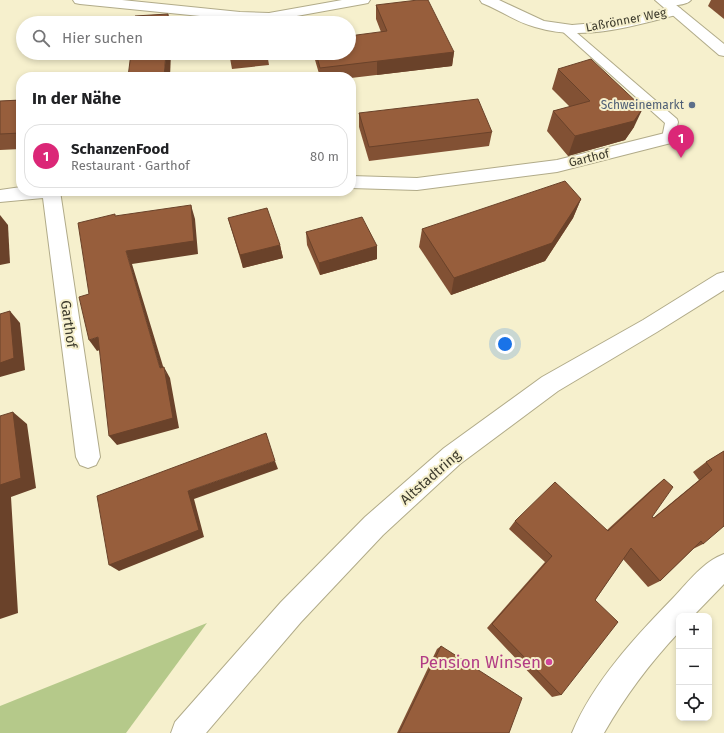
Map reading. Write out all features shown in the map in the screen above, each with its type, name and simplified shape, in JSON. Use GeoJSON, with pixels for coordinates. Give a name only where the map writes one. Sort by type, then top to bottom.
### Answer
{"type":"FeatureCollection","features":[{"type":"Feature","properties":{"kind":"street"},"geometry":{"type":"LineString","coordinates":[[80,0],[240,16]]}},
{"type":"Feature","properties":{"kind":"street"},"geometry":{"type":"LineString","coordinates":[[276,16],[363,0]]}},
{"type":"Feature","properties":{"kind":"street","name":"Laßrönner Weg"},"geometry":{"type":"LineString","coordinates":[[486,0],[502,5],[540,24],[566,29],[593,28],[667,4]]}},
{"type":"Feature","properties":{"kind":"street"},"geometry":{"type":"LineString","coordinates":[[667,4],[724,52]]}},
{"type":"Feature","properties":{"kind":"street","name":"Garthof"},"geometry":{"type":"LineString","coordinates":[[356,182],[417,184],[557,166],[669,138]]}},
{"type":"Feature","properties":{"kind":"street"},"geometry":{"type":"LineString","coordinates":[[0,196],[16,194]]}},
{"type":"Feature","properties":{"kind":"street","name":"Garthof"},"geometry":{"type":"LineString","coordinates":[[52,196],[88,457]]}},
{"type":"Feature","properties":{"kind":"street","name":"Altstadtring"},"geometry":{"type":"LineString","coordinates":[[186,733],[292,612],[374,526],[452,456],[550,384],[650,326],[724,280]]}},
{"type":"Feature","properties":{"kind":"street"},"geometry":{"type":"LineString","coordinates":[[587,733],[610,694],[654,638],[709,579],[724,567]]}},
{"type":"Feature","properties":{"kind":"lane"},"geometry":{"type":"LineString","coordinates":[[667,4],[686,0]]}},
{"type":"Feature","properties":{"kind":"lane","name":"Garthof"},"geometry":{"type":"LineString","coordinates":[[566,29],[672,122],[669,138]]}},
{"type":"Feature","properties":{"kind":"green space"},"geometry":{"type":"Polygon","coordinates":[[[207,623],[126,733],[0,733],[0,706],[207,623]]]}},
{"type":"Feature","properties":{"kind":"building"},"geometry":{"type":"Polygon","coordinates":[[[428,0],[454,52],[320,68],[318,60],[356,60],[356,35],[387,31],[376,5],[428,0]]]}},
{"type":"Feature","properties":{"kind":"building"},"geometry":{"type":"Polygon","coordinates":[[[168,14],[168,16],[135,16],[168,14]]]}},
{"type":"Feature","properties":{"kind":"building"},"geometry":{"type":"Polygon","coordinates":[[[591,59],[643,108],[634,121],[575,136],[553,111],[590,101],[558,69],[591,59]]]}},
{"type":"Feature","properties":{"kind":"building"},"geometry":{"type":"Polygon","coordinates":[[[130,60],[165,60],[164,72],[129,72],[130,60]]]}},
{"type":"Feature","properties":{"kind":"building"},"geometry":{"type":"Polygon","coordinates":[[[478,99],[492,132],[369,147],[359,113],[478,99]]]}},
{"type":"Feature","properties":{"kind":"building"},"geometry":{"type":"Polygon","coordinates":[[[16,100],[16,133],[0,134],[0,101],[16,100]]]}},
{"type":"Feature","properties":{"kind":"building"},"geometry":{"type":"Polygon","coordinates":[[[565,181],[581,199],[552,243],[454,278],[422,229],[565,181]]]}},
{"type":"Feature","properties":{"kind":"building"},"geometry":{"type":"Polygon","coordinates":[[[191,205],[194,241],[126,251],[160,368],[164,367],[173,418],[109,436],[98,337],[89,340],[79,297],[89,294],[78,223],[115,214],[115,216],[191,205]]]}},
{"type":"Feature","properties":{"kind":"building"},"geometry":{"type":"Polygon","coordinates":[[[267,208],[280,245],[240,255],[228,218],[267,208]]]}},
{"type":"Feature","properties":{"kind":"building"},"geometry":{"type":"Polygon","coordinates":[[[362,217],[377,246],[319,263],[306,232],[362,217]]]}},
{"type":"Feature","properties":{"kind":"building"},"geometry":{"type":"Polygon","coordinates":[[[10,311],[14,358],[0,363],[0,314],[10,311]]]}},
{"type":"Feature","properties":{"kind":"building"},"geometry":{"type":"Polygon","coordinates":[[[13,412],[21,478],[0,485],[0,416],[13,412]]]}},
{"type":"Feature","properties":{"kind":"building"},"geometry":{"type":"Polygon","coordinates":[[[266,433],[275,461],[188,491],[199,530],[109,565],[97,496],[266,433]]]}},
{"type":"Feature","properties":{"kind":"building"},"geometry":{"type":"Polygon","coordinates":[[[724,451],[724,526],[703,544],[701,541],[660,581],[631,548],[595,600],[618,622],[561,695],[492,624],[552,556],[515,521],[555,482],[608,531],[664,479],[673,487],[652,517],[654,518],[712,470],[706,462],[724,451]]]}},
{"type":"Feature","properties":{"kind":"building"},"geometry":{"type":"Polygon","coordinates":[[[441,646],[522,698],[509,733],[399,733],[441,646]]]}},
{"type":"Feature","properties":{"kind":"place","name":"Schweinemarkt"},"geometry":{"type":"Point","coordinates":[692,105]}},
{"type":"Feature","properties":{"kind":"place","name":"SchanzenFood"},"geometry":{"type":"Point","coordinates":[681,158]}},
{"type":"Feature","properties":{"kind":"place","name":"Pension Winsen"},"geometry":{"type":"Point","coordinates":[549,662]}}]}
